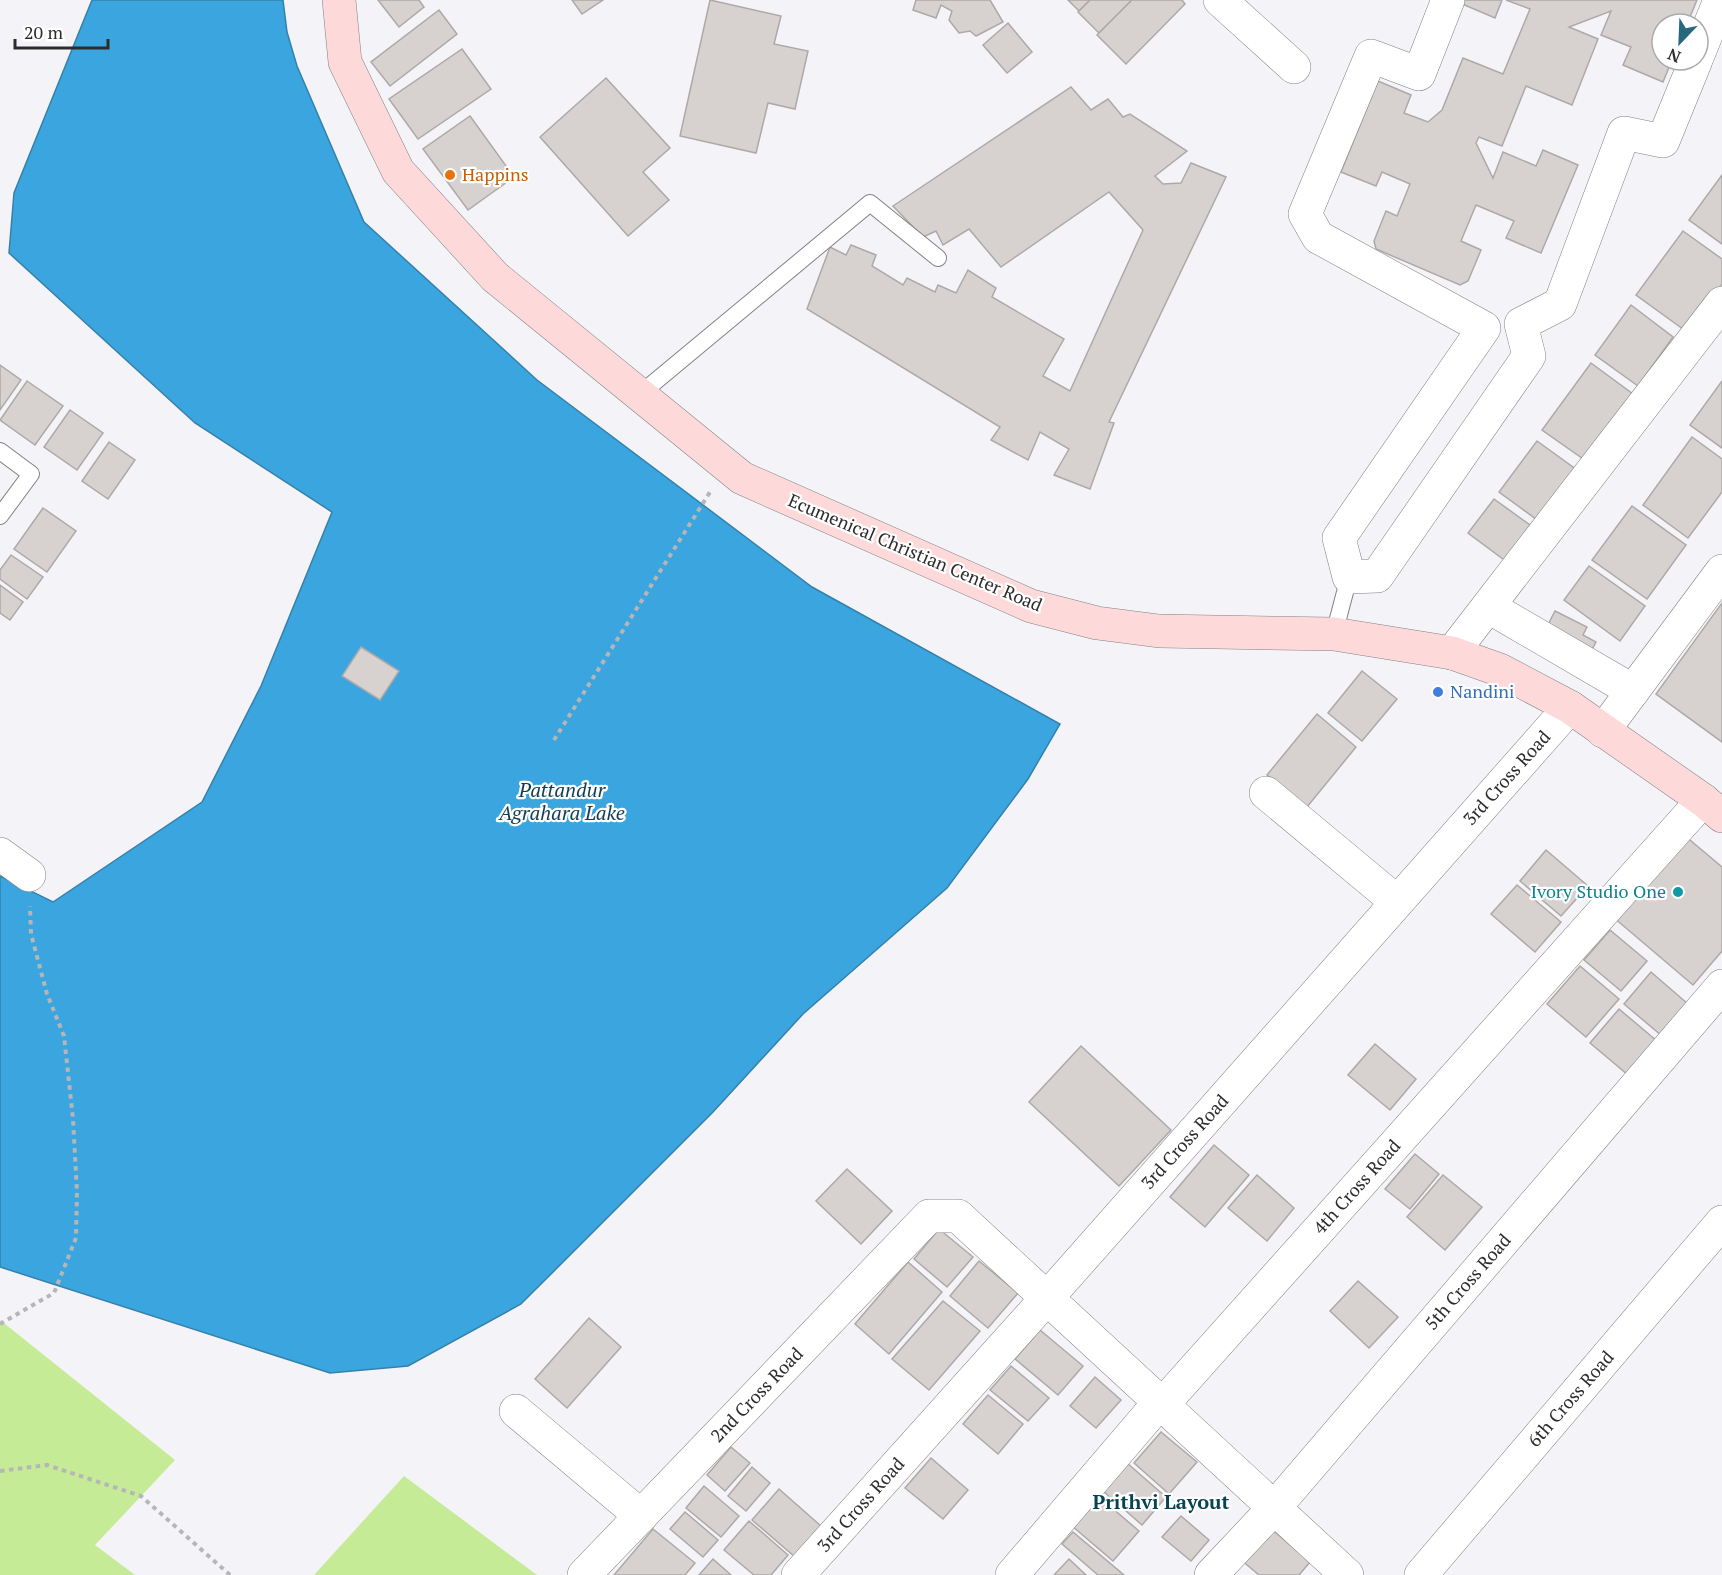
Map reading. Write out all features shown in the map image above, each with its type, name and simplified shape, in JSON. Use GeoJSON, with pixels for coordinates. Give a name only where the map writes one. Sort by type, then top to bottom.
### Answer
{"type":"FeatureCollection","features":[{"type":"Feature","properties":{"kind":"street","name":"Ecumenical Christian Center Road"},"geometry":{"type":"LineString","coordinates":[[339,0],[345,62],[398,171],[495,277],[742,478],[1031,606],[1097,623],[1159,631],[1334,634],[1452,653],[1500,670],[1570,707],[1713,808]]}},
{"type":"Feature","properties":{"kind":"street"},"geometry":{"type":"LineString","coordinates":[[1220,0],[1294,67]]}},
{"type":"Feature","properties":{"kind":"street"},"geometry":{"type":"LineString","coordinates":[[1448,0],[1419,74],[1371,56],[1305,214],[1318,237],[1484,328],[1339,538],[1349,577],[1377,576],[1529,356],[1521,324],[1560,304],[1624,133],[1663,141],[1691,72]]}},
{"type":"Feature","properties":{"kind":"street"},"geometry":{"type":"LineString","coordinates":[[1710,25],[1720,0]]}},
{"type":"Feature","properties":{"kind":"street"},"geometry":{"type":"LineString","coordinates":[[1452,653],[1722,303]]}},
{"type":"Feature","properties":{"kind":"street"},"geometry":{"type":"LineString","coordinates":[[1603,730],[1722,571]]}},
{"type":"Feature","properties":{"kind":"street"},"geometry":{"type":"LineString","coordinates":[[1489,607],[1633,691]]}},
{"type":"Feature","properties":{"kind":"street","name":"3rd Cross Road"},"geometry":{"type":"LineString","coordinates":[[798,1575],[1047,1298],[1570,707]]}},
{"type":"Feature","properties":{"kind":"street"},"geometry":{"type":"LineString","coordinates":[[1266,793],[1397,902]]}},
{"type":"Feature","properties":{"kind":"street","name":"4th Cross Road"},"geometry":{"type":"LineString","coordinates":[[1012,1575],[1153,1410],[1163,1404],[1713,808]]}},
{"type":"Feature","properties":{"kind":"street"},"geometry":{"type":"LineString","coordinates":[[0,854],[29,875]]}},
{"type":"Feature","properties":{"kind":"street","name":"5th Cross Road"},"geometry":{"type":"LineString","coordinates":[[1211,1575],[1275,1507],[1722,986]]}},
{"type":"Feature","properties":{"kind":"street","name":"2nd Cross Road"},"geometry":{"type":"LineString","coordinates":[[584,1575],[929,1215],[958,1216],[1047,1298]]}},
{"type":"Feature","properties":{"kind":"street","name":"6th Cross Road"},"geometry":{"type":"LineString","coordinates":[[1421,1575],[1722,1222]]}},
{"type":"Feature","properties":{"kind":"street"},"geometry":{"type":"LineString","coordinates":[[1047,1298],[1347,1575]]}},
{"type":"Feature","properties":{"kind":"street"},"geometry":{"type":"LineString","coordinates":[[516,1412],[641,1516]]}},
{"type":"Feature","properties":{"kind":"lane"},"geometry":{"type":"LineString","coordinates":[[639,395],[870,203],[938,258]]}},
{"type":"Feature","properties":{"kind":"lane"},"geometry":{"type":"LineString","coordinates":[[1484,328],[1521,324]]}},
{"type":"Feature","properties":{"kind":"lane"},"geometry":{"type":"LineString","coordinates":[[0,451],[31,474],[0,516]]}},
{"type":"Feature","properties":{"kind":"lane"},"geometry":{"type":"LineString","coordinates":[[1334,634],[1349,577]]}},
{"type":"Feature","properties":{"kind":"path"},"geometry":{"type":"LineString","coordinates":[[554,740],[726,466]]}},
{"type":"Feature","properties":{"kind":"path"},"geometry":{"type":"LineString","coordinates":[[0,1324],[54,1293],[76,1238],[77,1192],[73,1119],[64,1036],[47,994],[31,934],[29,875]]}},
{"type":"Feature","properties":{"kind":"path"},"geometry":{"type":"LineString","coordinates":[[0,1471],[47,1465],[141,1496],[230,1575]]}},
{"type":"Feature","properties":{"kind":"green space"},"geometry":{"type":"Polygon","coordinates":[[[0,1320],[175,1460],[95,1545],[135,1575],[0,1575],[0,1320]]]}},
{"type":"Feature","properties":{"kind":"green space"},"geometry":{"type":"Polygon","coordinates":[[[404,1476],[537,1575],[314,1575],[404,1476]]]}},
{"type":"Feature","properties":{"kind":"water","name":"Pattandur Agrahara Lake"},"geometry":{"type":"Polygon","coordinates":[[[92,0],[283,0],[287,32],[297,66],[364,222],[537,380],[812,587],[1060,724],[1028,779],[947,888],[803,1014],[713,1112],[521,1304],[408,1366],[330,1373],[0,1267],[0,876],[53,902],[202,802],[261,686],[332,512],[195,423],[9,253],[14,193],[92,0]]]}},
{"type":"Feature","properties":{"kind":"building"},"geometry":{"type":"Polygon","coordinates":[[[378,0],[419,0],[424,7],[399,27],[378,0]]]}},
{"type":"Feature","properties":{"kind":"building"},"geometry":{"type":"Polygon","coordinates":[[[572,0],[603,0],[582,14],[572,0]]]}},
{"type":"Feature","properties":{"kind":"building"},"geometry":{"type":"Polygon","coordinates":[[[710,0],[781,16],[774,44],[808,51],[795,109],[768,103],[756,153],[680,136],[710,0]]]}},
{"type":"Feature","properties":{"kind":"building"},"geometry":{"type":"Polygon","coordinates":[[[916,0],[990,0],[1003,22],[976,36],[970,31],[959,33],[949,20],[952,11],[941,5],[936,18],[913,10],[916,0]]]}},
{"type":"Feature","properties":{"kind":"building"},"geometry":{"type":"Polygon","coordinates":[[[1068,0],[1090,0],[1079,11],[1068,0]]]}},
{"type":"Feature","properties":{"kind":"building"},"geometry":{"type":"Polygon","coordinates":[[[1090,0],[1132,0],[1099,33],[1078,12],[1090,0]]]}},
{"type":"Feature","properties":{"kind":"building"},"geometry":{"type":"Polygon","coordinates":[[[1132,0],[1182,0],[1185,4],[1126,64],[1097,35],[1132,0]]]}},
{"type":"Feature","properties":{"kind":"building"},"geometry":{"type":"Polygon","coordinates":[[[1453,0],[1502,0],[1495,18],[1453,0]]]}},
{"type":"Feature","properties":{"kind":"building"},"geometry":{"type":"Polygon","coordinates":[[[1506,0],[1697,0],[1692,12],[1650,12],[1650,72],[1667,72],[1663,82],[1623,65],[1631,47],[1601,35],[1611,11],[1569,27],[1598,39],[1572,105],[1526,86],[1502,146],[1479,137],[1476,143],[1493,178],[1503,152],[1536,166],[1543,150],[1578,165],[1541,253],[1506,238],[1514,221],[1476,205],[1461,241],[1481,250],[1468,281],[1460,285],[1376,249],[1374,241],[1386,211],[1397,216],[1410,184],[1382,172],[1376,186],[1341,172],[1378,81],[1411,95],[1404,113],[1428,122],[1442,110],[1463,58],[1503,74],[1530,9],[1506,0]]]}},
{"type":"Feature","properties":{"kind":"building"},"geometry":{"type":"Polygon","coordinates":[[[439,10],[457,34],[390,86],[371,62],[439,10]]]}},
{"type":"Feature","properties":{"kind":"building"},"geometry":{"type":"Polygon","coordinates":[[[1008,23],[1032,52],[1007,73],[983,45],[1008,23]]]}},
{"type":"Feature","properties":{"kind":"building"},"geometry":{"type":"Polygon","coordinates":[[[462,49],[491,89],[418,139],[389,99],[462,49]]]}},
{"type":"Feature","properties":{"kind":"building"},"geometry":{"type":"Polygon","coordinates":[[[606,78],[670,148],[643,172],[669,200],[628,236],[540,137],[606,78]]]}},
{"type":"Feature","properties":{"kind":"building"},"geometry":{"type":"Polygon","coordinates":[[[1071,87],[1091,110],[1108,99],[1123,117],[1130,114],[1187,151],[1155,176],[1163,184],[1181,183],[1191,163],[1226,177],[1109,422],[1114,423],[1090,489],[1054,475],[1069,449],[1040,432],[1028,460],[991,440],[1000,427],[807,309],[830,247],[846,255],[851,245],[876,255],[872,266],[903,285],[907,278],[935,292],[938,285],[956,293],[968,270],[996,288],[992,297],[1064,339],[1043,376],[1070,391],[1143,230],[1109,192],[1001,267],[969,229],[943,245],[936,231],[923,237],[893,206],[1071,87]]]}},
{"type":"Feature","properties":{"kind":"building"},"geometry":{"type":"Polygon","coordinates":[[[470,116],[514,177],[468,210],[423,149],[470,116]]]}},
{"type":"Feature","properties":{"kind":"building"},"geometry":{"type":"Polygon","coordinates":[[[1722,175],[1722,244],[1689,220],[1722,175]]]}},
{"type":"Feature","properties":{"kind":"building"},"geometry":{"type":"Polygon","coordinates":[[[1683,231],[1722,259],[1722,284],[1687,332],[1636,295],[1683,231]]]}},
{"type":"Feature","properties":{"kind":"building"},"geometry":{"type":"Polygon","coordinates":[[[1631,305],[1673,337],[1638,386],[1595,355],[1631,305]]]}},
{"type":"Feature","properties":{"kind":"building"},"geometry":{"type":"Polygon","coordinates":[[[1591,363],[1637,397],[1589,463],[1542,430],[1591,363]]]}},
{"type":"Feature","properties":{"kind":"building"},"geometry":{"type":"Polygon","coordinates":[[[0,365],[21,380],[0,410],[0,365]]]}},
{"type":"Feature","properties":{"kind":"building"},"geometry":{"type":"Polygon","coordinates":[[[27,381],[63,406],[35,445],[0,420],[27,381]]]}},
{"type":"Feature","properties":{"kind":"building"},"geometry":{"type":"Polygon","coordinates":[[[1722,381],[1722,448],[1690,425],[1722,381]]]}},
{"type":"Feature","properties":{"kind":"building"},"geometry":{"type":"Polygon","coordinates":[[[70,410],[103,433],[77,470],[44,447],[70,410]]]}},
{"type":"Feature","properties":{"kind":"building"},"geometry":{"type":"Polygon","coordinates":[[[1692,437],[1722,459],[1722,492],[1688,538],[1643,505],[1692,437]]]}},
{"type":"Feature","properties":{"kind":"building"},"geometry":{"type":"Polygon","coordinates":[[[1537,441],[1577,470],[1540,522],[1499,492],[1537,441]]]}},
{"type":"Feature","properties":{"kind":"building"},"geometry":{"type":"Polygon","coordinates":[[[109,442],[135,460],[108,499],[82,481],[109,442]]]}},
{"type":"Feature","properties":{"kind":"building"},"geometry":{"type":"Polygon","coordinates":[[[1494,499],[1537,530],[1511,565],[1468,533],[1494,499]]]}},
{"type":"Feature","properties":{"kind":"building"},"geometry":{"type":"Polygon","coordinates":[[[1632,506],[1686,545],[1647,599],[1592,560],[1632,506]]]}},
{"type":"Feature","properties":{"kind":"building"},"geometry":{"type":"Polygon","coordinates":[[[43,508],[76,531],[47,572],[14,549],[43,508]]]}},
{"type":"Feature","properties":{"kind":"building"},"geometry":{"type":"Polygon","coordinates":[[[11,555],[43,577],[27,599],[0,579],[0,570],[11,555]]]}},
{"type":"Feature","properties":{"kind":"building"},"geometry":{"type":"Polygon","coordinates":[[[1589,566],[1645,606],[1620,641],[1564,600],[1589,566]]]}},
{"type":"Feature","properties":{"kind":"building"},"geometry":{"type":"Polygon","coordinates":[[[0,585],[23,602],[10,620],[0,613],[0,585]]]}},
{"type":"Feature","properties":{"kind":"building"},"geometry":{"type":"Polygon","coordinates":[[[1722,603],[1722,742],[1656,694],[1722,603]]]}},
{"type":"Feature","properties":{"kind":"building"},"geometry":{"type":"Polygon","coordinates":[[[1555,611],[1587,627],[1583,635],[1596,642],[1587,659],[1535,650],[1555,611]]]}},
{"type":"Feature","properties":{"kind":"building"},"geometry":{"type":"Polygon","coordinates":[[[361,647],[399,671],[380,700],[342,676],[361,647]]]}},
{"type":"Feature","properties":{"kind":"building"},"geometry":{"type":"Polygon","coordinates":[[[1362,671],[1397,699],[1362,741],[1328,713],[1362,671]]]}},
{"type":"Feature","properties":{"kind":"building"},"geometry":{"type":"Polygon","coordinates":[[[1317,714],[1356,747],[1307,807],[1267,775],[1317,714]]]}},
{"type":"Feature","properties":{"kind":"building","name":"Ivory Studio One"},"geometry":{"type":"Polygon","coordinates":[[[1684,835],[1722,867],[1722,951],[1693,985],[1613,917],[1684,835]]]}},
{"type":"Feature","properties":{"kind":"building"},"geometry":{"type":"Polygon","coordinates":[[[1546,850],[1588,886],[1561,916],[1520,881],[1546,850]]]}},
{"type":"Feature","properties":{"kind":"building"},"geometry":{"type":"Polygon","coordinates":[[[1517,885],[1561,922],[1535,952],[1491,914],[1517,885]]]}},
{"type":"Feature","properties":{"kind":"building"},"geometry":{"type":"Polygon","coordinates":[[[1610,930],[1647,961],[1621,991],[1584,960],[1610,930]]]}},
{"type":"Feature","properties":{"kind":"building"},"geometry":{"type":"Polygon","coordinates":[[[1580,966],[1619,999],[1586,1037],[1547,1004],[1580,966]]]}},
{"type":"Feature","properties":{"kind":"building"},"geometry":{"type":"Polygon","coordinates":[[[1651,972],[1688,1004],[1662,1036],[1624,1004],[1651,972]]]}},
{"type":"Feature","properties":{"kind":"building"},"geometry":{"type":"Polygon","coordinates":[[[1619,1009],[1657,1041],[1628,1075],[1590,1043],[1619,1009]]]}},
{"type":"Feature","properties":{"kind":"building"},"geometry":{"type":"Polygon","coordinates":[[[1375,1044],[1416,1079],[1390,1110],[1348,1075],[1375,1044]]]}},
{"type":"Feature","properties":{"kind":"building"},"geometry":{"type":"Polygon","coordinates":[[[1081,1046],[1171,1130],[1119,1186],[1029,1102],[1081,1046]]]}},
{"type":"Feature","properties":{"kind":"building"},"geometry":{"type":"Polygon","coordinates":[[[1214,1145],[1249,1175],[1205,1227],[1170,1197],[1214,1145]]]}},
{"type":"Feature","properties":{"kind":"building"},"geometry":{"type":"Polygon","coordinates":[[[1415,1154],[1439,1174],[1410,1209],[1385,1189],[1415,1154]]]}},
{"type":"Feature","properties":{"kind":"building"},"geometry":{"type":"Polygon","coordinates":[[[847,1169],[892,1211],[861,1244],[816,1201],[847,1169]]]}},
{"type":"Feature","properties":{"kind":"building"},"geometry":{"type":"Polygon","coordinates":[[[1257,1175],[1294,1208],[1267,1241],[1228,1208],[1257,1175]]]}},
{"type":"Feature","properties":{"kind":"building"},"geometry":{"type":"Polygon","coordinates":[[[1443,1175],[1482,1207],[1445,1250],[1407,1217],[1443,1175]]]}},
{"type":"Feature","properties":{"kind":"building"},"geometry":{"type":"Polygon","coordinates":[[[939,1229],[973,1257],[947,1287],[914,1259],[939,1229]]]}},
{"type":"Feature","properties":{"kind":"building"},"geometry":{"type":"Polygon","coordinates":[[[979,1261],[1018,1293],[988,1328],[950,1296],[979,1261]]]}},
{"type":"Feature","properties":{"kind":"building"},"geometry":{"type":"Polygon","coordinates":[[[908,1262],[942,1292],[889,1354],[855,1324],[908,1262]]]}},
{"type":"Feature","properties":{"kind":"building"},"geometry":{"type":"Polygon","coordinates":[[[1358,1281],[1398,1317],[1369,1348],[1330,1311],[1358,1281]]]}},
{"type":"Feature","properties":{"kind":"building"},"geometry":{"type":"Polygon","coordinates":[[[943,1301],[980,1331],[929,1390],[892,1359],[943,1301]]]}},
{"type":"Feature","properties":{"kind":"building"},"geometry":{"type":"Polygon","coordinates":[[[589,1318],[621,1347],[567,1408],[535,1379],[589,1318]]]}},
{"type":"Feature","properties":{"kind":"building"},"geometry":{"type":"Polygon","coordinates":[[[1040,1330],[1083,1366],[1058,1395],[1015,1359],[1040,1330]]]}},
{"type":"Feature","properties":{"kind":"building"},"geometry":{"type":"Polygon","coordinates":[[[1011,1366],[1049,1398],[1028,1421],[990,1390],[1011,1366]]]}},
{"type":"Feature","properties":{"kind":"building"},"geometry":{"type":"Polygon","coordinates":[[[1095,1377],[1121,1400],[1096,1428],[1070,1406],[1095,1377]]]}},
{"type":"Feature","properties":{"kind":"building"},"geometry":{"type":"Polygon","coordinates":[[[988,1395],[1023,1424],[998,1454],[963,1424],[988,1395]]]}},
{"type":"Feature","properties":{"kind":"building"},"geometry":{"type":"Polygon","coordinates":[[[1161,1432],[1197,1462],[1169,1494],[1134,1463],[1161,1432]]]}},
{"type":"Feature","properties":{"kind":"building"},"geometry":{"type":"Polygon","coordinates":[[[731,1447],[750,1463],[725,1491],[707,1475],[731,1447]]]}},
{"type":"Feature","properties":{"kind":"building"},"geometry":{"type":"Polygon","coordinates":[[[931,1458],[968,1490],[943,1519],[905,1488],[931,1458]]]}},
{"type":"Feature","properties":{"kind":"building"},"geometry":{"type":"Polygon","coordinates":[[[1127,1463],[1166,1497],[1142,1525],[1103,1491],[1127,1463]]]}},
{"type":"Feature","properties":{"kind":"building"},"geometry":{"type":"Polygon","coordinates":[[[752,1467],[770,1483],[746,1511],[728,1496],[752,1467]]]}},
{"type":"Feature","properties":{"kind":"building"},"geometry":{"type":"Polygon","coordinates":[[[704,1486],[739,1516],[721,1537],[686,1508],[704,1486]]]}},
{"type":"Feature","properties":{"kind":"building"},"geometry":{"type":"Polygon","coordinates":[[[779,1489],[821,1526],[795,1557],[752,1520],[779,1489]]]}},
{"type":"Feature","properties":{"kind":"building"},"geometry":{"type":"Polygon","coordinates":[[[1098,1496],[1139,1531],[1113,1561],[1072,1526],[1098,1496]]]}},
{"type":"Feature","properties":{"kind":"building"},"geometry":{"type":"Polygon","coordinates":[[[685,1512],[718,1540],[703,1557],[670,1529],[685,1512]]]}},
{"type":"Feature","properties":{"kind":"building"},"geometry":{"type":"Polygon","coordinates":[[[1181,1516],[1209,1540],[1191,1561],[1162,1537],[1181,1516]]]}},
{"type":"Feature","properties":{"kind":"building"},"geometry":{"type":"Polygon","coordinates":[[[749,1521],[788,1555],[771,1575],[754,1575],[724,1550],[749,1521]]]}},
{"type":"Feature","properties":{"kind":"building"},"geometry":{"type":"Polygon","coordinates":[[[1268,1526],[1310,1562],[1299,1575],[1259,1575],[1240,1559],[1268,1526]]]}},
{"type":"Feature","properties":{"kind":"building"},"geometry":{"type":"Polygon","coordinates":[[[653,1529],[695,1563],[685,1575],[614,1575],[653,1529]]]}},
{"type":"Feature","properties":{"kind":"building"},"geometry":{"type":"Polygon","coordinates":[[[1073,1532],[1124,1575],[1098,1575],[1062,1544],[1073,1532]]]}},
{"type":"Feature","properties":{"kind":"building"},"geometry":{"type":"Polygon","coordinates":[[[713,1559],[731,1575],[699,1575],[713,1559]]]}},
{"type":"Feature","properties":{"kind":"building"},"geometry":{"type":"Polygon","coordinates":[[[1069,1559],[1086,1575],[1054,1575],[1069,1559]]]}},
{"type":"Feature","properties":{"kind":"place","name":"Happins"},"geometry":{"type":"Point","coordinates":[450,175]}},
{"type":"Feature","properties":{"kind":"place","name":"Nandini"},"geometry":{"type":"Point","coordinates":[1438,692]}},
{"type":"Feature","properties":{"kind":"place","name":"Ivory Studio One"},"geometry":{"type":"Point","coordinates":[1678,892]}},
{"type":"Feature","properties":{"kind":"district","name":"Prithvi Layout"},"geometry":{"type":"Point","coordinates":[1161,1502]}}]}
